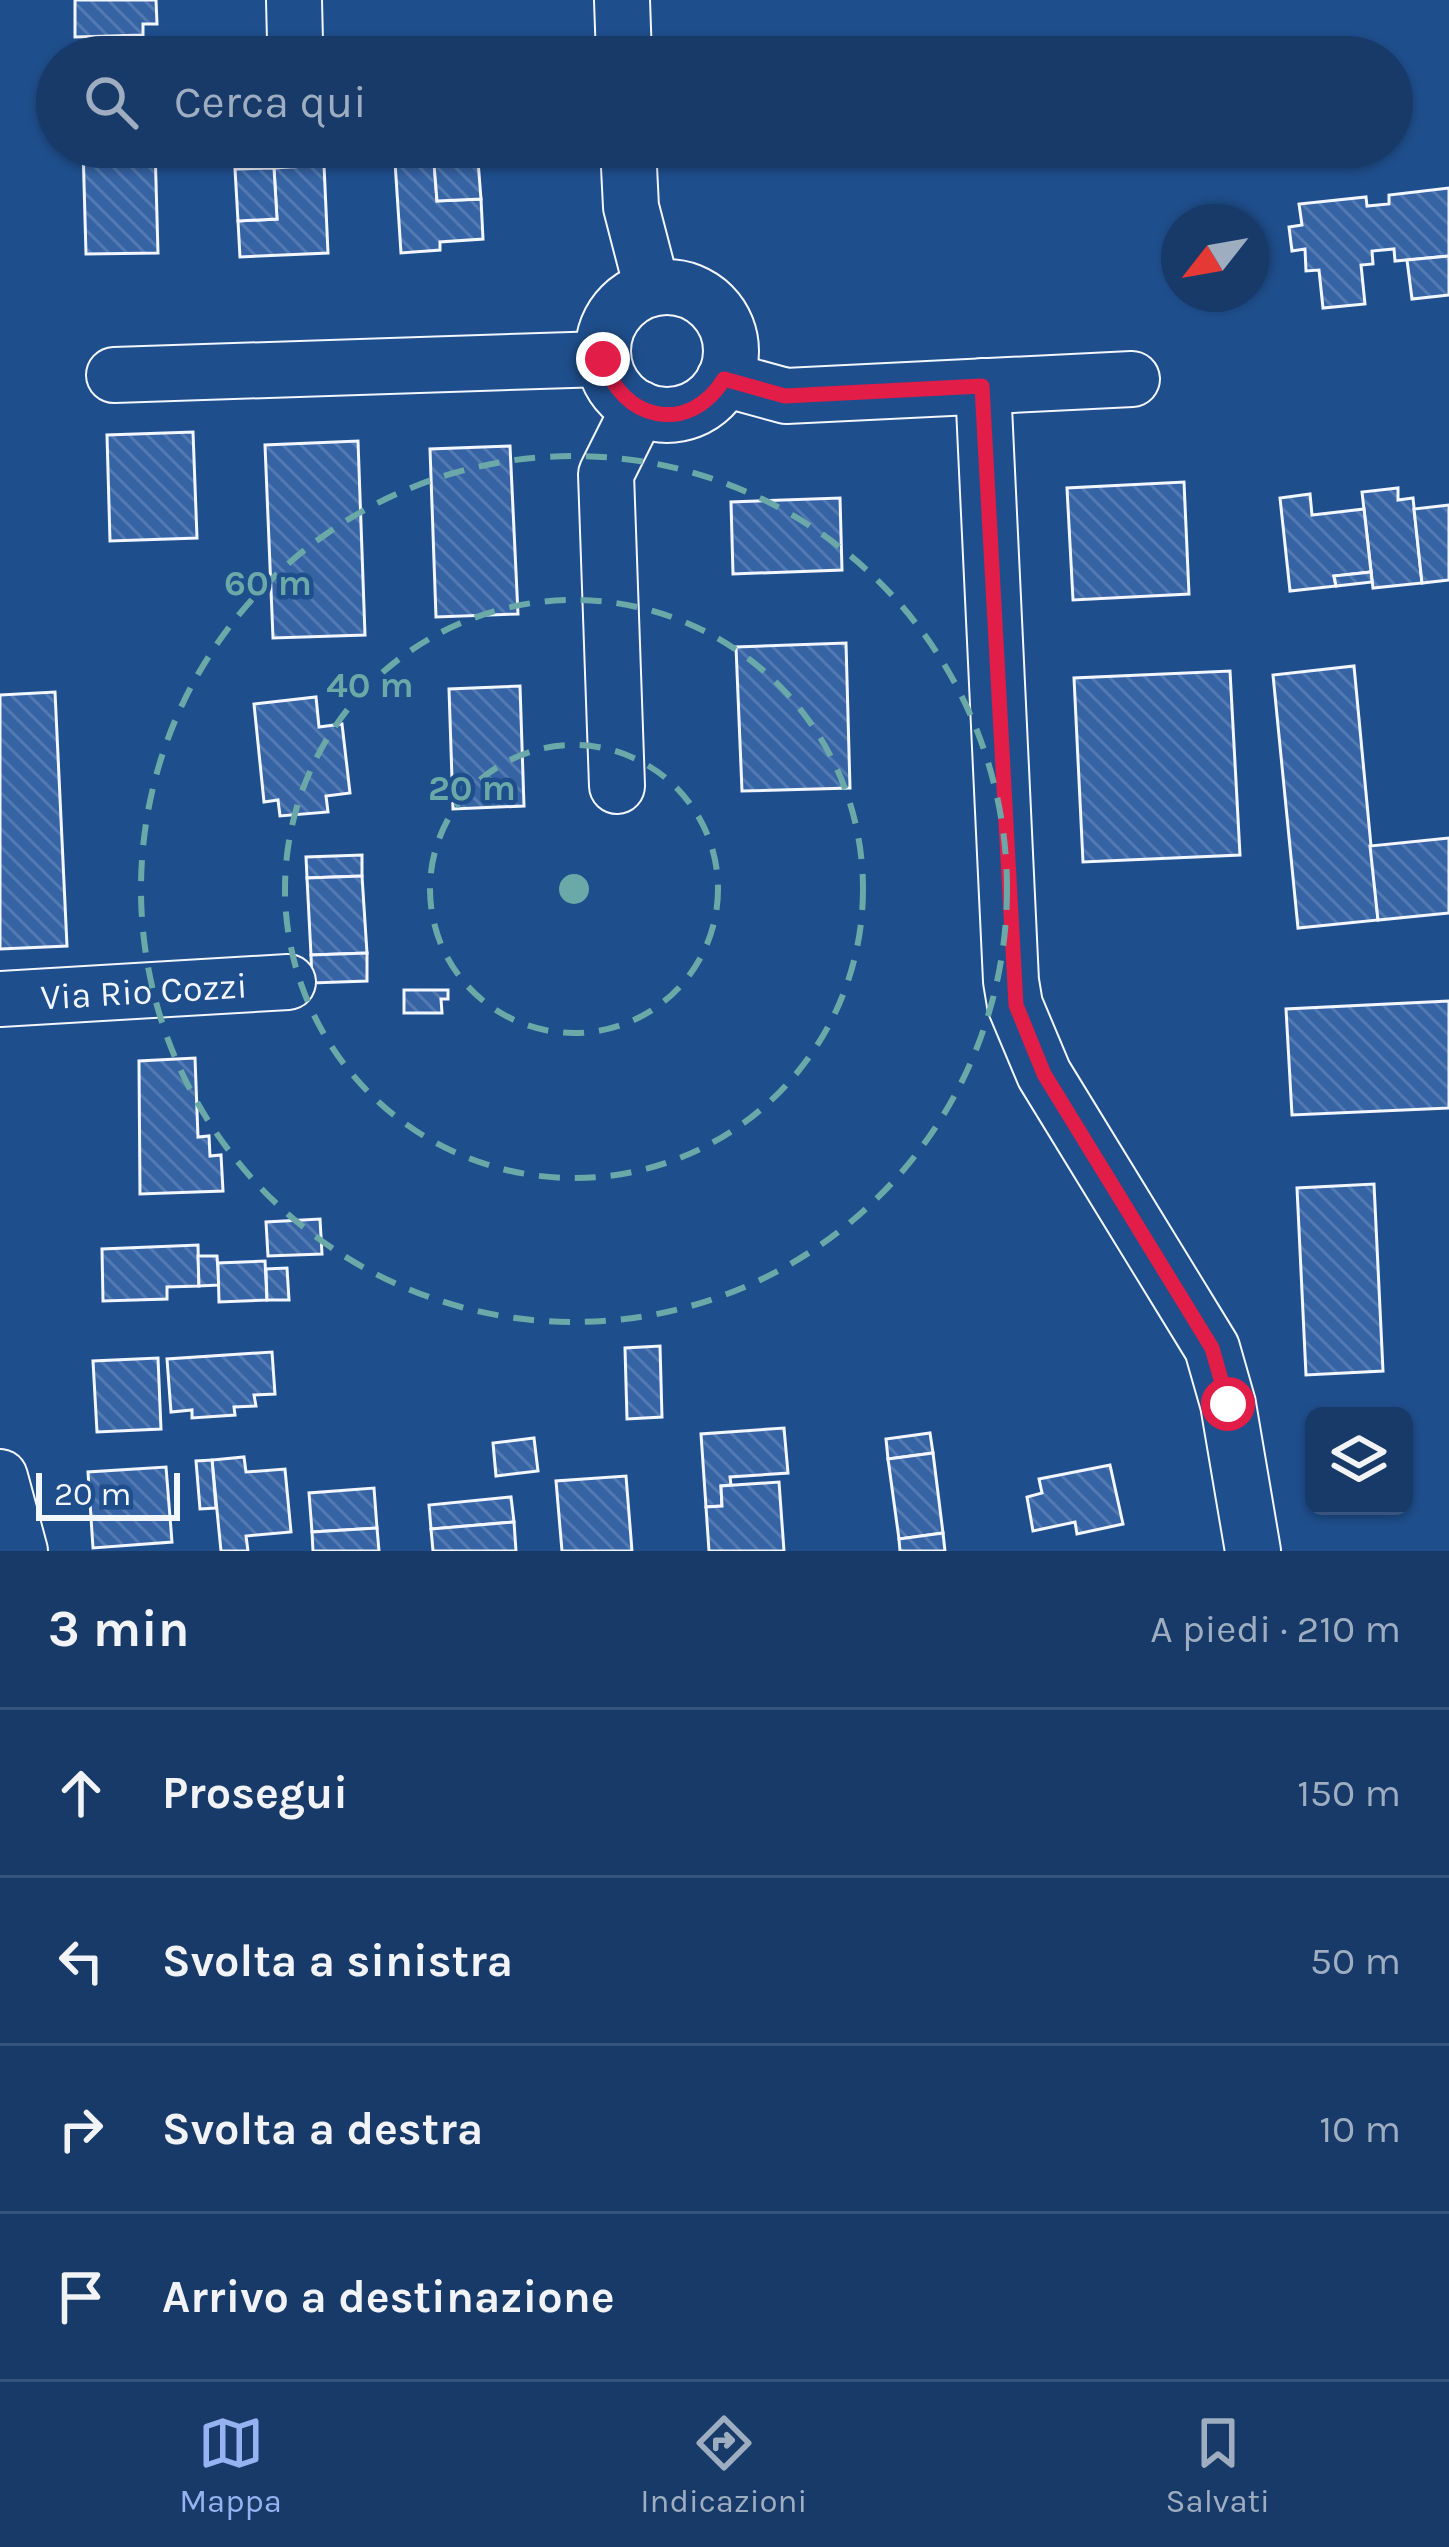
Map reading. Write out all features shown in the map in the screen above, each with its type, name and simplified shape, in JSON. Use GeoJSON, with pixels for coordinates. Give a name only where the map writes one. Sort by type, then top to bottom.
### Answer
{"type":"FeatureCollection","features":[{"type":"Feature","properties":{"kind":"street"},"geometry":{"type":"LineString","coordinates":[[622,0],[623,36]]}},
{"type":"Feature","properties":{"kind":"street"},"geometry":{"type":"LineString","coordinates":[[629,168],[631,207],[652,288]]}},
{"type":"Feature","properties":{"kind":"street"},"geometry":{"type":"LineString","coordinates":[[673,286],[693,292],[710,303],[730,338],[730,359],[716,392],[688,411],[671,415],[639,408],[615,388],[603,359],[603,340],[620,307],[652,288],[673,286]]}},
{"type":"Feature","properties":{"kind":"street"},"geometry":{"type":"LineString","coordinates":[[114,375],[603,359]]}},
{"type":"Feature","properties":{"kind":"street"},"geometry":{"type":"LineString","coordinates":[[724,379],[785,396],[1132,379]]}},
{"type":"Feature","properties":{"kind":"street"},"geometry":{"type":"LineString","coordinates":[[982,386],[1016,1005],[1044,1074],[1212,1348],[1228,1404],[1253,1551]]}},
{"type":"Feature","properties":{"kind":"street"},"geometry":{"type":"LineString","coordinates":[[617,786],[606,474],[639,408]]}},
{"type":"Feature","properties":{"kind":"street","name":"Via Rio Cozzi"},"geometry":{"type":"LineString","coordinates":[[0,999],[288,982]]}},
{"type":"Feature","properties":{"kind":"street"},"geometry":{"type":"LineString","coordinates":[[0,1477],[20,1551]]}},
{"type":"Feature","properties":{"kind":"building"},"geometry":{"type":"Polygon","coordinates":[[[75,0],[156,0],[157,24],[143,24],[143,35],[75,36],[75,0]]]}},
{"type":"Feature","properties":{"kind":"building"},"geometry":{"type":"Polygon","coordinates":[[[84,168],[156,168],[158,253],[86,254],[84,168]]]}},
{"type":"Feature","properties":{"kind":"building"},"geometry":{"type":"Polygon","coordinates":[[[274,168],[324,168],[328,253],[240,257],[238,221],[277,219],[274,168]]]}},
{"type":"Feature","properties":{"kind":"building"},"geometry":{"type":"Polygon","coordinates":[[[274,168],[277,219],[238,221],[235,169],[274,168]]]}},
{"type":"Feature","properties":{"kind":"building"},"geometry":{"type":"Polygon","coordinates":[[[395,168],[435,168],[437,201],[481,199],[483,239],[440,242],[440,250],[401,253],[395,168]]]}},
{"type":"Feature","properties":{"kind":"building"},"geometry":{"type":"Polygon","coordinates":[[[434,168],[479,168],[481,199],[437,201],[434,168]]]}},
{"type":"Feature","properties":{"kind":"building"},"geometry":{"type":"Polygon","coordinates":[[[1449,188],[1449,256],[1395,261],[1394,249],[1372,251],[1373,264],[1361,265],[1365,304],[1323,308],[1319,270],[1306,271],[1305,249],[1292,251],[1289,227],[1302,225],[1299,204],[1366,197],[1367,206],[1389,204],[1389,195],[1449,188]]]}},
{"type":"Feature","properties":{"kind":"building"},"geometry":{"type":"Polygon","coordinates":[[[1449,256],[1449,295],[1412,299],[1407,260],[1449,256]]]}},
{"type":"Feature","properties":{"kind":"building"},"geometry":{"type":"Polygon","coordinates":[[[193,432],[197,538],[110,541],[107,435],[193,432]]]}},
{"type":"Feature","properties":{"kind":"building"},"geometry":{"type":"Polygon","coordinates":[[[358,441],[365,635],[273,638],[265,445],[358,441]]]}},
{"type":"Feature","properties":{"kind":"building"},"geometry":{"type":"Polygon","coordinates":[[[510,446],[518,614],[436,617],[430,449],[510,446]]]}},
{"type":"Feature","properties":{"kind":"building"},"geometry":{"type":"Polygon","coordinates":[[[1184,482],[1189,594],[1073,600],[1067,488],[1184,482]]]}},
{"type":"Feature","properties":{"kind":"building"},"geometry":{"type":"Polygon","coordinates":[[[1398,488],[1398,500],[1413,498],[1422,583],[1373,588],[1362,492],[1398,488]]]}},
{"type":"Feature","properties":{"kind":"building"},"geometry":{"type":"Polygon","coordinates":[[[1310,494],[1312,515],[1364,509],[1371,572],[1334,576],[1336,586],[1290,591],[1280,498],[1310,494]]]}},
{"type":"Feature","properties":{"kind":"building"},"geometry":{"type":"Polygon","coordinates":[[[840,498],[842,570],[733,574],[731,502],[840,498]]]}},
{"type":"Feature","properties":{"kind":"building"},"geometry":{"type":"Polygon","coordinates":[[[1449,505],[1449,580],[1422,583],[1414,509],[1449,505]]]}},
{"type":"Feature","properties":{"kind":"building"},"geometry":{"type":"Polygon","coordinates":[[[1371,572],[1372,582],[1336,586],[1334,576],[1371,572]]]}},
{"type":"Feature","properties":{"kind":"building"},"geometry":{"type":"Polygon","coordinates":[[[846,643],[850,788],[742,791],[736,647],[846,643]]]}},
{"type":"Feature","properties":{"kind":"building"},"geometry":{"type":"Polygon","coordinates":[[[1354,666],[1378,920],[1298,928],[1273,675],[1354,666]]]}},
{"type":"Feature","properties":{"kind":"building"},"geometry":{"type":"Polygon","coordinates":[[[1230,671],[1240,855],[1083,862],[1074,678],[1230,671]]]}},
{"type":"Feature","properties":{"kind":"building"},"geometry":{"type":"Polygon","coordinates":[[[520,686],[524,806],[453,809],[449,689],[520,686]]]}},
{"type":"Feature","properties":{"kind":"building"},"geometry":{"type":"Polygon","coordinates":[[[55,692],[67,946],[0,949],[0,695],[55,692]]]}},
{"type":"Feature","properties":{"kind":"building"},"geometry":{"type":"Polygon","coordinates":[[[316,697],[319,727],[342,724],[350,793],[326,796],[328,812],[280,816],[278,800],[264,802],[254,704],[316,697]]]}},
{"type":"Feature","properties":{"kind":"building"},"geometry":{"type":"Polygon","coordinates":[[[1449,838],[1449,913],[1378,920],[1370,846],[1449,838]]]}},
{"type":"Feature","properties":{"kind":"building"},"geometry":{"type":"Polygon","coordinates":[[[362,855],[362,876],[307,878],[306,857],[362,855]]]}},
{"type":"Feature","properties":{"kind":"building"},"geometry":{"type":"Polygon","coordinates":[[[362,876],[367,953],[311,955],[307,878],[362,876]]]}},
{"type":"Feature","properties":{"kind":"building"},"geometry":{"type":"Polygon","coordinates":[[[367,953],[367,981],[312,983],[311,955],[367,953]]]}},
{"type":"Feature","properties":{"kind":"building"},"geometry":{"type":"Polygon","coordinates":[[[404,990],[448,990],[448,999],[441,999],[442,1013],[404,1013],[404,990]]]}},
{"type":"Feature","properties":{"kind":"building"},"geometry":{"type":"Polygon","coordinates":[[[1449,1001],[1449,1108],[1292,1115],[1286,1009],[1449,1001]]]}},
{"type":"Feature","properties":{"kind":"building"},"geometry":{"type":"Polygon","coordinates":[[[195,1058],[198,1137],[209,1136],[210,1156],[221,1155],[223,1191],[140,1194],[139,1061],[195,1058]]]}},
{"type":"Feature","properties":{"kind":"building"},"geometry":{"type":"Polygon","coordinates":[[[1374,1184],[1383,1371],[1306,1375],[1297,1188],[1374,1184]]]}},
{"type":"Feature","properties":{"kind":"building"},"geometry":{"type":"Polygon","coordinates":[[[320,1219],[322,1254],[268,1256],[266,1222],[320,1219]]]}},
{"type":"Feature","properties":{"kind":"building"},"geometry":{"type":"Polygon","coordinates":[[[198,1245],[199,1286],[167,1287],[167,1299],[103,1301],[102,1249],[198,1245]]]}},
{"type":"Feature","properties":{"kind":"building"},"geometry":{"type":"Polygon","coordinates":[[[198,1256],[217,1256],[219,1285],[199,1286],[198,1256]]]}},
{"type":"Feature","properties":{"kind":"building"},"geometry":{"type":"Polygon","coordinates":[[[265,1261],[267,1300],[219,1302],[218,1263],[265,1261]]]}},
{"type":"Feature","properties":{"kind":"building"},"geometry":{"type":"Polygon","coordinates":[[[287,1268],[289,1300],[267,1300],[266,1269],[287,1268]]]}},
{"type":"Feature","properties":{"kind":"building"},"geometry":{"type":"Polygon","coordinates":[[[660,1346],[662,1417],[627,1419],[625,1348],[660,1346]]]}},
{"type":"Feature","properties":{"kind":"building"},"geometry":{"type":"Polygon","coordinates":[[[272,1352],[275,1394],[254,1395],[256,1406],[234,1407],[235,1415],[192,1418],[192,1410],[171,1412],[167,1359],[272,1352]]]}},
{"type":"Feature","properties":{"kind":"building"},"geometry":{"type":"Polygon","coordinates":[[[158,1358],[161,1429],[97,1432],[93,1361],[158,1358]]]}},
{"type":"Feature","properties":{"kind":"building"},"geometry":{"type":"Polygon","coordinates":[[[784,1428],[788,1473],[730,1477],[731,1485],[721,1486],[722,1506],[706,1507],[701,1434],[784,1428]]]}},
{"type":"Feature","properties":{"kind":"building"},"geometry":{"type":"Polygon","coordinates":[[[930,1433],[933,1453],[888,1459],[886,1439],[930,1433]]]}},
{"type":"Feature","properties":{"kind":"building"},"geometry":{"type":"Polygon","coordinates":[[[534,1438],[538,1471],[496,1476],[493,1443],[534,1438]]]}},
{"type":"Feature","properties":{"kind":"building"},"geometry":{"type":"Polygon","coordinates":[[[933,1453],[943,1533],[899,1539],[888,1459],[933,1453]]]}},
{"type":"Feature","properties":{"kind":"building"},"geometry":{"type":"Polygon","coordinates":[[[244,1457],[246,1472],[285,1469],[291,1532],[246,1536],[248,1551],[221,1551],[212,1460],[244,1457]]]}},
{"type":"Feature","properties":{"kind":"building"},"geometry":{"type":"Polygon","coordinates":[[[212,1460],[216,1508],[200,1509],[196,1461],[212,1460]]]}},
{"type":"Feature","properties":{"kind":"building"},"geometry":{"type":"Polygon","coordinates":[[[1110,1465],[1123,1524],[1077,1534],[1075,1522],[1033,1531],[1027,1497],[1042,1493],[1039,1479],[1110,1465]]]}},
{"type":"Feature","properties":{"kind":"building"},"geometry":{"type":"Polygon","coordinates":[[[166,1467],[172,1542],[93,1548],[88,1472],[166,1467]]]}},
{"type":"Feature","properties":{"kind":"building"},"geometry":{"type":"Polygon","coordinates":[[[626,1476],[632,1551],[562,1551],[556,1481],[626,1476]]]}},
{"type":"Feature","properties":{"kind":"building"},"geometry":{"type":"Polygon","coordinates":[[[779,1482],[784,1551],[709,1551],[706,1507],[722,1506],[721,1486],[779,1482]]]}},
{"type":"Feature","properties":{"kind":"building"},"geometry":{"type":"Polygon","coordinates":[[[374,1488],[377,1528],[312,1532],[309,1493],[374,1488]]]}},
{"type":"Feature","properties":{"kind":"building"},"geometry":{"type":"Polygon","coordinates":[[[511,1497],[514,1522],[431,1529],[429,1505],[511,1497]]]}},
{"type":"Feature","properties":{"kind":"building"},"geometry":{"type":"Polygon","coordinates":[[[514,1522],[516,1551],[433,1551],[431,1529],[514,1522]]]}},
{"type":"Feature","properties":{"kind":"building"},"geometry":{"type":"Polygon","coordinates":[[[377,1528],[379,1551],[313,1551],[312,1532],[377,1528]]]}},
{"type":"Feature","properties":{"kind":"building"},"geometry":{"type":"Polygon","coordinates":[[[943,1533],[945,1551],[900,1551],[899,1539],[943,1533]]]}},
{"type":"Feature","properties":{"kind":"route"},"geometry":{"type":"LineString","coordinates":[[603,359],[615,388],[626,400],[655,414],[671,415],[703,404],[724,379],[785,396],[982,386],[1011,980],[1016,1005],[1044,1074],[1212,1348],[1228,1404]]}}]}
